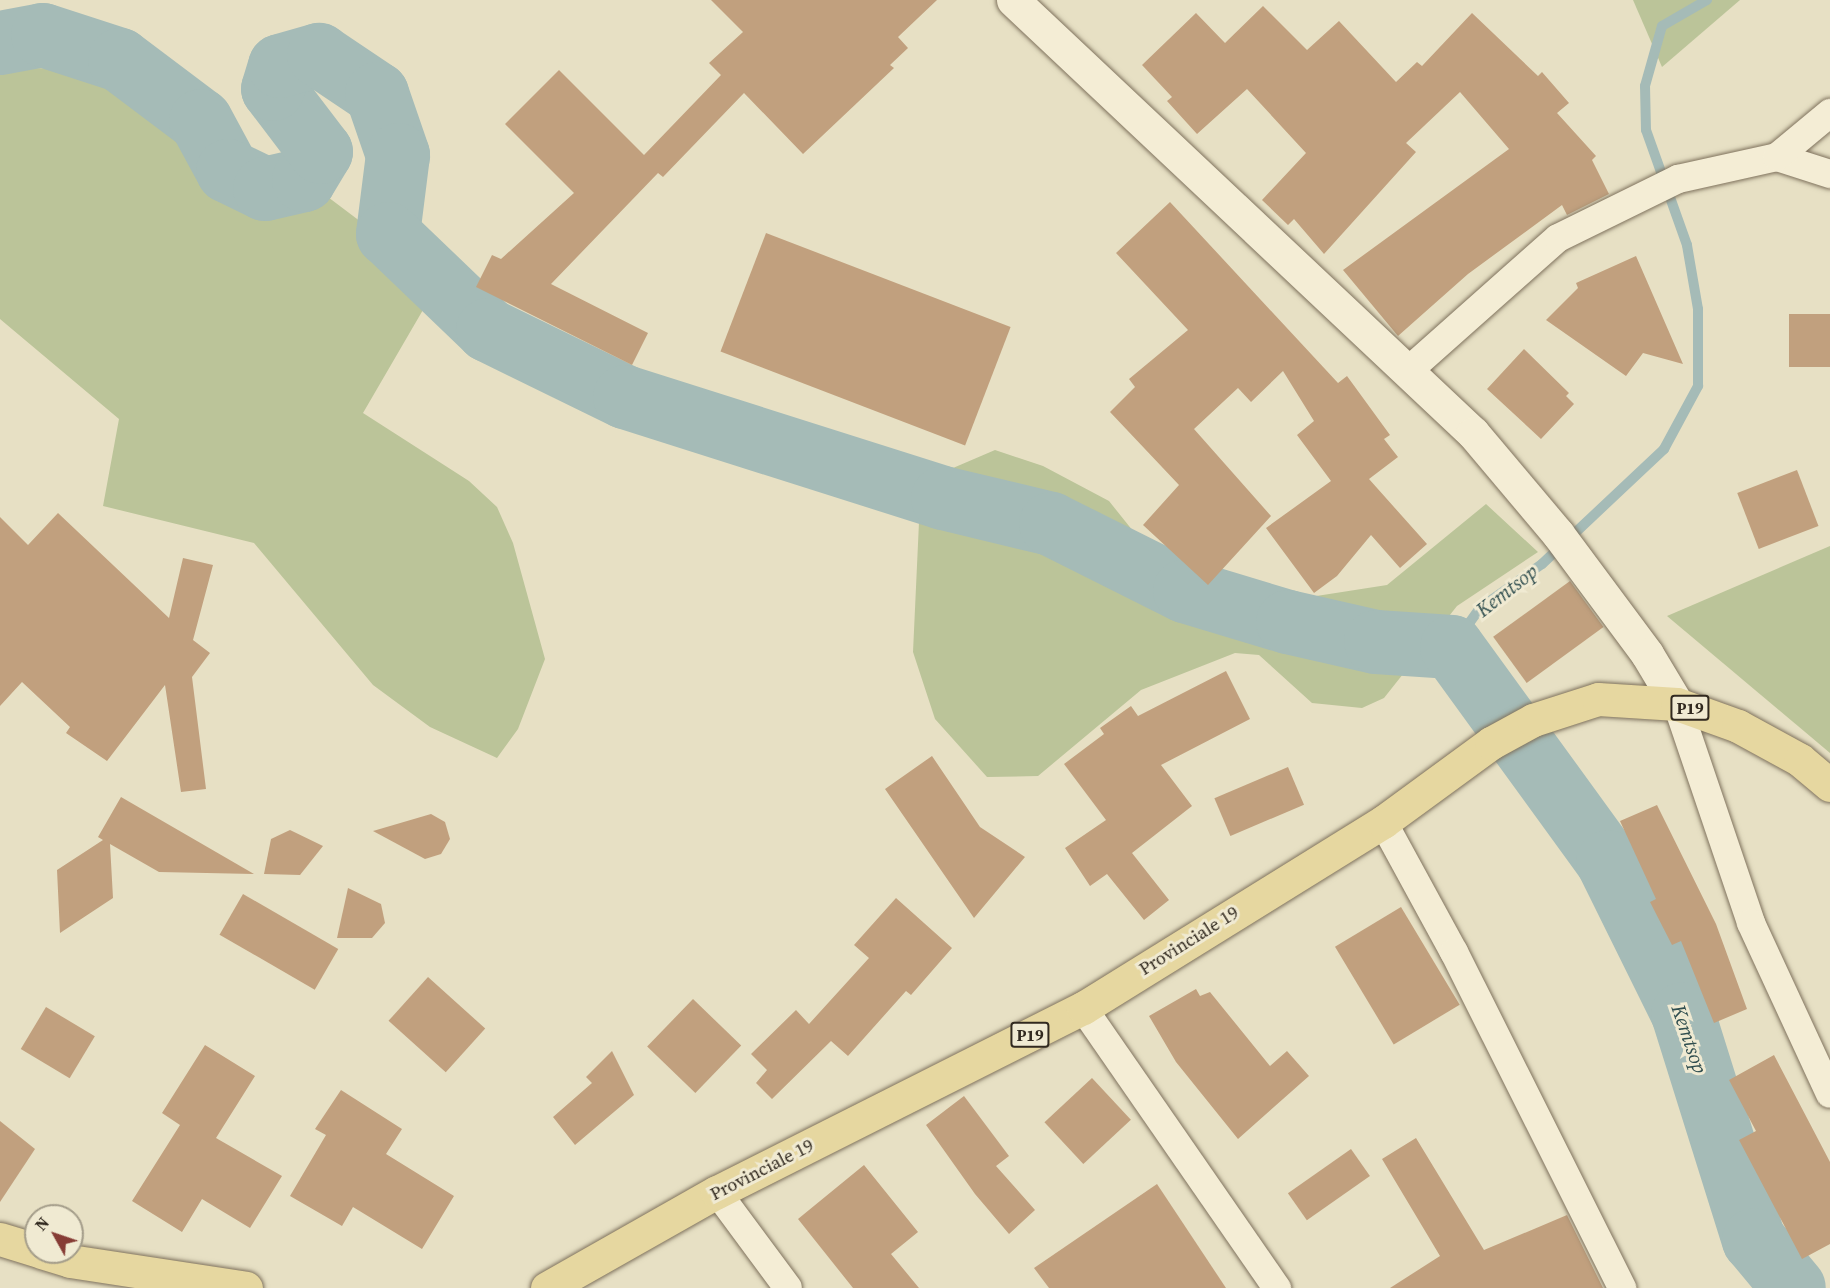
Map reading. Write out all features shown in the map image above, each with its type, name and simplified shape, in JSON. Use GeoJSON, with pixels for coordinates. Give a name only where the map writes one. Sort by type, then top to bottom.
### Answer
{"type":"FeatureCollection","features":[{"type":"Feature","properties":{"kind":"main road","name":"Provinciale 19"},"geometry":{"type":"LineString","coordinates":[[547,1288],[717,1192],[1083,1008],[1383,822],[1491,743],[1533,720],[1598,699],[1677,704],[1738,726],[1800,760],[1830,785]]}},
{"type":"Feature","properties":{"kind":"main road"},"geometry":{"type":"LineString","coordinates":[[0,1239],[24,1246]]}},
{"type":"Feature","properties":{"kind":"main road"},"geometry":{"type":"LineString","coordinates":[[84,1263],[246,1288]]}},
{"type":"Feature","properties":{"kind":"street"},"geometry":{"type":"LineString","coordinates":[[1013,0],[1473,433],[1558,534],[1576,562],[1647,654],[1677,704],[1751,923],[1830,1094]]}},
{"type":"Feature","properties":{"kind":"street"},"geometry":{"type":"LineString","coordinates":[[1408,371],[1558,238],[1678,179],[1777,157],[1830,113]]}},
{"type":"Feature","properties":{"kind":"street"},"geometry":{"type":"LineString","coordinates":[[1777,157],[1830,174]]}},
{"type":"Feature","properties":{"kind":"street"},"geometry":{"type":"LineString","coordinates":[[1383,822],[1454,952],[1622,1288]]}},
{"type":"Feature","properties":{"kind":"street"},"geometry":{"type":"LineString","coordinates":[[1083,1008],[1277,1288]]}},
{"type":"Feature","properties":{"kind":"street"},"geometry":{"type":"LineString","coordinates":[[717,1192],[788,1288]]}},
{"type":"Feature","properties":{"kind":"green space"},"geometry":{"type":"Polygon","coordinates":[[[1633,0],[1740,0],[1662,67],[1633,0]]]}},
{"type":"Feature","properties":{"kind":"green space"},"geometry":{"type":"Polygon","coordinates":[[[0,67],[68,69],[130,90],[184,127],[225,187],[263,209],[316,188],[369,228],[434,291],[363,413],[469,481],[497,507],[513,543],[545,659],[518,729],[497,758],[430,727],[373,685],[254,543],[103,506],[119,419],[0,319],[0,67]]]}},
{"type":"Feature","properties":{"kind":"green space"},"geometry":{"type":"Polygon","coordinates":[[[995,450],[1043,466],[1109,501],[1157,561],[1198,593],[1310,597],[1387,585],[1486,504],[1538,552],[1457,606],[1384,698],[1362,708],[1312,703],[1259,655],[1235,653],[1141,690],[1038,776],[987,777],[935,719],[913,652],[919,522],[939,474],[995,450]]]}},
{"type":"Feature","properties":{"kind":"green space"},"geometry":{"type":"Polygon","coordinates":[[[1830,546],[1830,753],[1667,616],[1830,546]]]}},
{"type":"Feature","properties":{"kind":"building"},"geometry":{"type":"Polygon","coordinates":[[[711,0],[937,0],[898,37],[908,48],[890,65],[894,68],[803,154],[744,93],[663,177],[658,173],[551,284],[648,333],[632,365],[476,287],[492,255],[501,259],[574,193],[505,124],[559,70],[644,155],[721,75],[709,63],[743,32],[711,0]]]}},
{"type":"Feature","properties":{"kind":"building"},"geometry":{"type":"Polygon","coordinates":[[[1263,6],[1307,50],[1339,21],[1396,82],[1417,62],[1422,66],[1472,13],[1538,76],[1542,72],[1569,103],[1557,113],[1596,156],[1592,160],[1609,194],[1567,215],[1562,205],[1468,274],[1398,336],[1343,270],[1509,149],[1460,92],[1406,143],[1416,152],[1324,254],[1294,219],[1288,225],[1262,200],[1306,153],[1247,89],[1197,134],[1167,101],[1172,97],[1142,65],[1196,13],[1225,43],[1263,6]]]}},
{"type":"Feature","properties":{"kind":"building"},"geometry":{"type":"Polygon","coordinates":[[[1170,202],[1338,383],[1347,376],[1390,435],[1384,439],[1398,457],[1369,479],[1427,544],[1400,568],[1371,535],[1337,576],[1314,593],[1266,528],[1331,481],[1297,435],[1314,421],[1283,371],[1251,402],[1238,388],[1194,429],[1271,516],[1208,585],[1143,525],[1179,485],[1110,412],[1135,387],[1129,379],[1188,330],[1116,253],[1170,202]]]}},
{"type":"Feature","properties":{"kind":"building"},"geometry":{"type":"Polygon","coordinates":[[[766,233],[1011,327],[965,445],[720,352],[766,233]]]}},
{"type":"Feature","properties":{"kind":"building"},"geometry":{"type":"Polygon","coordinates":[[[1636,256],[1683,364],[1643,353],[1626,376],[1546,320],[1578,288],[1576,283],[1636,256]]]}},
{"type":"Feature","properties":{"kind":"building"},"geometry":{"type":"Polygon","coordinates":[[[1789,314],[1830,314],[1830,367],[1789,367],[1789,314]]]}},
{"type":"Feature","properties":{"kind":"building"},"geometry":{"type":"Polygon","coordinates":[[[1524,349],[1569,393],[1566,396],[1574,404],[1541,439],[1487,389],[1524,349]]]}},
{"type":"Feature","properties":{"kind":"building"},"geometry":{"type":"Polygon","coordinates":[[[1797,470],[1819,526],[1759,549],[1737,493],[1797,470]]]}},
{"type":"Feature","properties":{"kind":"building"},"geometry":{"type":"Polygon","coordinates":[[[58,513],[169,618],[183,558],[213,565],[193,640],[210,653],[192,677],[206,789],[181,792],[165,685],[107,761],[66,733],[70,727],[22,682],[0,706],[0,517],[28,545],[58,513]]]}},
{"type":"Feature","properties":{"kind":"building"},"geometry":{"type":"Polygon","coordinates":[[[1570,581],[1604,627],[1527,683],[1493,637],[1570,581]]]}},
{"type":"Feature","properties":{"kind":"building"},"geometry":{"type":"Polygon","coordinates":[[[1226,671],[1250,719],[1161,765],[1192,806],[1132,853],[1169,900],[1144,920],[1107,874],[1090,886],[1065,848],[1106,820],[1064,764],[1104,734],[1100,728],[1131,706],[1138,716],[1226,671]]]}},
{"type":"Feature","properties":{"kind":"building"},"geometry":{"type":"Polygon","coordinates":[[[932,756],[980,827],[1025,857],[974,918],[885,789],[932,756]]]}},
{"type":"Feature","properties":{"kind":"building"},"geometry":{"type":"Polygon","coordinates":[[[1288,767],[1304,805],[1230,836],[1214,798],[1288,767]]]}},
{"type":"Feature","properties":{"kind":"building"},"geometry":{"type":"Polygon","coordinates":[[[121,797],[254,874],[159,872],[110,844],[113,898],[60,933],[57,870],[103,840],[98,837],[121,797]]]}},
{"type":"Feature","properties":{"kind":"building"},"geometry":{"type":"Polygon","coordinates":[[[1657,805],[1716,924],[1747,1009],[1714,1023],[1681,941],[1672,945],[1650,902],[1656,899],[1620,821],[1657,805]]]}},
{"type":"Feature","properties":{"kind":"building"},"geometry":{"type":"Polygon","coordinates":[[[431,814],[445,822],[450,839],[441,854],[425,859],[373,831],[431,814]]]}},
{"type":"Feature","properties":{"kind":"building"},"geometry":{"type":"Polygon","coordinates":[[[290,830],[323,846],[300,875],[264,874],[271,839],[290,830]]]}},
{"type":"Feature","properties":{"kind":"building"},"geometry":{"type":"Polygon","coordinates":[[[348,888],[381,904],[385,923],[372,938],[337,938],[348,888]]]}},
{"type":"Feature","properties":{"kind":"building"},"geometry":{"type":"Polygon","coordinates":[[[243,894],[338,949],[315,990],[220,935],[243,894]]]}},
{"type":"Feature","properties":{"kind":"building"},"geometry":{"type":"Polygon","coordinates":[[[896,898],[952,948],[911,995],[906,991],[848,1056],[831,1041],[772,1099],[756,1083],[767,1070],[751,1054],[796,1010],[809,1024],[869,958],[854,945],[896,898]]]}},
{"type":"Feature","properties":{"kind":"building"},"geometry":{"type":"Polygon","coordinates":[[[1401,907],[1460,1005],[1394,1044],[1335,947],[1401,907]]]}},
{"type":"Feature","properties":{"kind":"building"},"geometry":{"type":"Polygon","coordinates":[[[428,977],[485,1029],[446,1072],[389,1021],[428,977]]]}},
{"type":"Feature","properties":{"kind":"building"},"geometry":{"type":"Polygon","coordinates":[[[1196,989],[1200,996],[1210,992],[1270,1066],[1287,1051],[1309,1076],[1238,1139],[1176,1062],[1149,1016],[1196,989]]]}},
{"type":"Feature","properties":{"kind":"building"},"geometry":{"type":"Polygon","coordinates":[[[693,999],[741,1046],[695,1093],[647,1046],[693,999]]]}},
{"type":"Feature","properties":{"kind":"building"},"geometry":{"type":"Polygon","coordinates":[[[46,1007],[95,1036],[70,1078],[21,1049],[46,1007]]]}},
{"type":"Feature","properties":{"kind":"building"},"geometry":{"type":"Polygon","coordinates":[[[205,1045],[255,1076],[216,1138],[282,1176],[250,1228],[202,1199],[182,1232],[132,1201],[180,1125],[162,1113],[205,1045]]]}},
{"type":"Feature","properties":{"kind":"building"},"geometry":{"type":"Polygon","coordinates":[[[612,1051],[634,1095],[575,1145],[553,1117],[592,1083],[586,1077],[612,1051]]]}},
{"type":"Feature","properties":{"kind":"building"},"geometry":{"type":"Polygon","coordinates":[[[1774,1055],[1830,1162],[1830,1244],[1802,1259],[1739,1140],[1756,1131],[1729,1080],[1774,1055]]]}},
{"type":"Feature","properties":{"kind":"building"},"geometry":{"type":"Polygon","coordinates":[[[1092,1078],[1131,1120],[1083,1164],[1044,1122],[1092,1078]]]}},
{"type":"Feature","properties":{"kind":"building"},"geometry":{"type":"Polygon","coordinates":[[[341,1090],[402,1129],[386,1154],[454,1196],[422,1249],[353,1207],[342,1226],[290,1196],[326,1135],[315,1129],[341,1090]]]}},
{"type":"Feature","properties":{"kind":"building"},"geometry":{"type":"Polygon","coordinates":[[[964,1096],[1009,1156],[996,1166],[1035,1210],[1009,1234],[975,1194],[926,1125],[964,1096]]]}},
{"type":"Feature","properties":{"kind":"building"},"geometry":{"type":"Polygon","coordinates":[[[0,1121],[35,1149],[0,1202],[0,1121]]]}},
{"type":"Feature","properties":{"kind":"building"},"geometry":{"type":"Polygon","coordinates":[[[1416,1138],[1484,1250],[1567,1215],[1603,1288],[1390,1288],[1440,1256],[1382,1159],[1416,1138]]]}},
{"type":"Feature","properties":{"kind":"building"},"geometry":{"type":"Polygon","coordinates":[[[1351,1149],[1370,1176],[1307,1220],[1288,1193],[1351,1149]]]}},
{"type":"Feature","properties":{"kind":"building"},"geometry":{"type":"Polygon","coordinates":[[[864,1165],[918,1232],[891,1254],[919,1288],[853,1288],[798,1219],[864,1165]]]}},
{"type":"Feature","properties":{"kind":"building"},"geometry":{"type":"Polygon","coordinates":[[[1157,1184],[1226,1288],[1049,1288],[1034,1268],[1157,1184]]]}},
{"type":"Feature","properties":{"kind":"waterway","name":"Kemtsop"},"geometry":{"type":"LineString","coordinates":[[1452,647],[1480,608],[1542,564],[1664,449],[1698,386],[1698,309],[1687,245],[1646,130],[1645,86],[1662,26],[1707,0]]}},
{"type":"Feature","properties":{"kind":"waterway"},"geometry":{"type":"LineString","coordinates":[[0,43],[43,35],[120,60],[201,121],[228,171],[265,189],[304,180],[321,152],[273,89],[280,66],[319,55],[377,94],[398,155],[388,234],[488,330],[625,397],[943,498],[1051,524],[1185,591],[1288,622],[1376,642],[1452,647],[1608,862],[1683,1014],[1754,1240],[1794,1288]]}}]}
